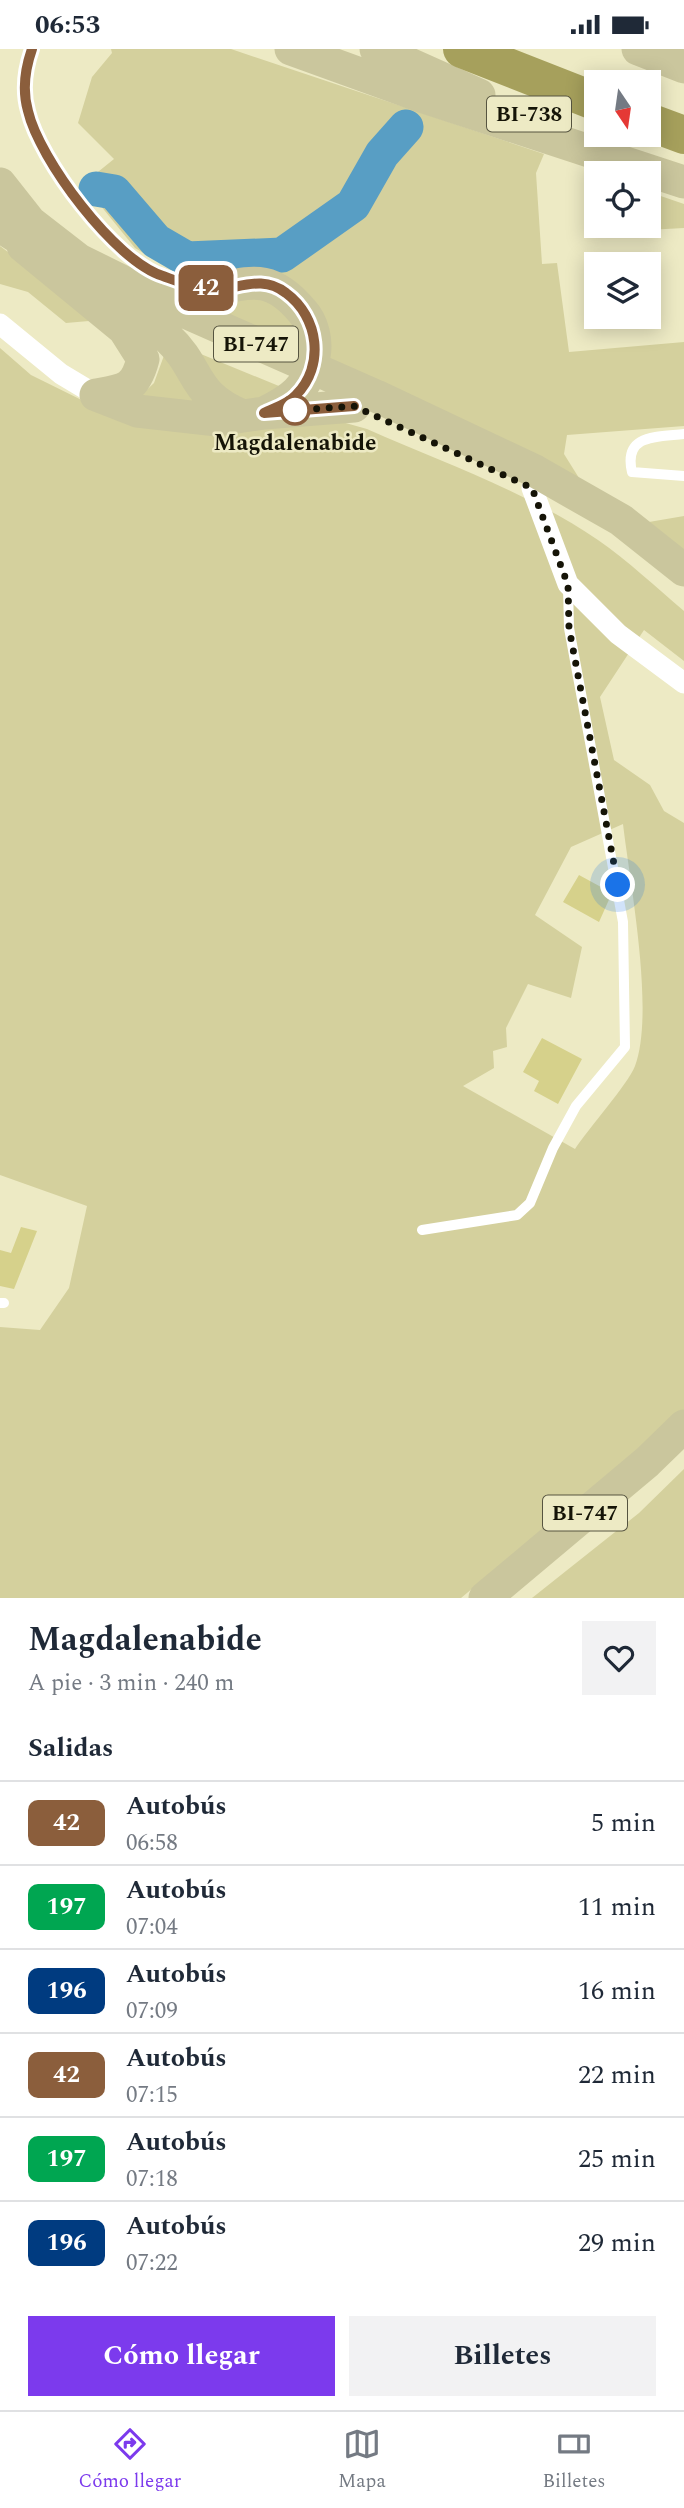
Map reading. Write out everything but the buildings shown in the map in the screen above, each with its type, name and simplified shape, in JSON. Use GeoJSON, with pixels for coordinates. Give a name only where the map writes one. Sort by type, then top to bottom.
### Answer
{"type":"FeatureCollection","features":[{"type":"Feature","properties":{"kind":"highway"},"geometry":{"type":"LineString","coordinates":[[462,49],[584,97]]}},
{"type":"Feature","properties":{"kind":"highway"},"geometry":{"type":"LineString","coordinates":[[533,49],[588,70]]}},
{"type":"Feature","properties":{"kind":"highway"},"geometry":{"type":"LineString","coordinates":[[662,99],[684,108]]}},
{"type":"Feature","properties":{"kind":"highway"},"geometry":{"type":"LineString","coordinates":[[662,127],[684,135]]}},
{"type":"Feature","properties":{"kind":"main road"},"geometry":{"type":"LineString","coordinates":[[291,49],[418,95],[684,182]]}},
{"type":"Feature","properties":{"kind":"main road","name":"BI-738"},"geometry":{"type":"LineString","coordinates":[[376,49],[474,93],[684,174]]}},
{"type":"Feature","properties":{"kind":"main road"},"geometry":{"type":"LineString","coordinates":[[638,49],[684,67]]}},
{"type":"Feature","properties":{"kind":"main road","name":"BI-747"},"geometry":{"type":"LineString","coordinates":[[0,184],[30,222],[79,260],[309,377],[354,406],[532,488],[615,536],[684,593]]}},
{"type":"Feature","properties":{"kind":"main road"},"geometry":{"type":"LineString","coordinates":[[0,226],[124,328],[143,359],[139,376],[126,389],[96,395]]}},
{"type":"Feature","properties":{"kind":"main road","name":"BI-747"},"geometry":{"type":"LineString","coordinates":[[0,226],[123,302],[309,377],[388,401],[594,502],[684,570]]}},
{"type":"Feature","properties":{"kind":"main road"},"geometry":{"type":"LineString","coordinates":[[65,280],[139,319],[168,338],[204,392],[223,408],[253,414],[294,397],[309,377],[316,349],[313,330],[306,315],[286,292],[268,284],[240,283],[213,290],[182,293],[113,277]]}},
{"type":"Feature","properties":{"kind":"main road"},"geometry":{"type":"LineString","coordinates":[[96,395],[137,411],[217,420],[253,414],[354,406]]}},
{"type":"Feature","properties":{"kind":"main road","name":"BI-747"},"geometry":{"type":"LineString","coordinates":[[485,1598],[647,1462],[684,1426]]}},
{"type":"Feature","properties":{"kind":"main road","name":"BI-747"},"geometry":{"type":"LineString","coordinates":[[510,1598],[684,1447]]}},
{"type":"Feature","properties":{"kind":"street"},"geometry":{"type":"LineString","coordinates":[[0,324],[61,374],[96,395]]}},
{"type":"Feature","properties":{"kind":"street"},"geometry":{"type":"LineString","coordinates":[[532,488],[568,585],[618,634],[684,683]]}},
{"type":"Feature","properties":{"kind":"lane"},"geometry":{"type":"LineString","coordinates":[[32,49],[25,70],[28,111],[49,159],[87,210],[128,257],[159,275],[213,290]]}},
{"type":"Feature","properties":{"kind":"lane"},"geometry":{"type":"LineString","coordinates":[[684,434],[644,439],[636,444],[630,462],[632,472],[684,476]]}},
{"type":"Feature","properties":{"kind":"lane"},"geometry":{"type":"LineString","coordinates":[[422,1230],[517,1215],[524,1209],[530,1203],[553,1148],[576,1106],[625,1047],[623,922],[569,628],[568,585]]}},
{"type":"Feature","properties":{"kind":"shaded area"},"geometry":{"type":"Polygon","coordinates":[[[111,49],[231,49],[544,154],[536,173],[542,264],[557,263],[569,352],[684,342],[684,426],[567,435],[564,454],[579,478],[327,360],[317,317],[212,274],[187,272],[157,261],[135,248],[83,184],[114,159],[78,123],[92,77],[112,53],[111,49]]]}},
{"type":"Feature","properties":{"kind":"shaded area"},"geometry":{"type":"Polygon","coordinates":[[[661,196],[684,204],[684,228],[661,229],[661,196]]]}},
{"type":"Feature","properties":{"kind":"shaded area"},"geometry":{"type":"Polygon","coordinates":[[[0,246],[82,308],[89,321],[66,323],[28,292],[0,284],[0,246]]]}},
{"type":"Feature","properties":{"kind":"shaded area"},"geometry":{"type":"Polygon","coordinates":[[[243,290],[292,308],[305,357],[178,301],[243,290]]]}},
{"type":"Feature","properties":{"kind":"shaded area"},"geometry":{"type":"Polygon","coordinates":[[[179,345],[291,391],[241,406],[179,345]]]}},
{"type":"Feature","properties":{"kind":"shaded area"},"geometry":{"type":"Polygon","coordinates":[[[0,348],[31,375],[116,417],[342,422],[367,429],[485,479],[571,523],[620,557],[684,611],[684,661],[644,630],[600,697],[614,760],[650,785],[664,811],[684,823],[684,1410],[461,1598],[0,1598],[0,1327],[40,1330],[69,1288],[87,1206],[0,1175],[0,348]],[[623,824],[571,847],[535,915],[582,947],[571,998],[528,984],[506,1028],[507,1047],[493,1051],[494,1068],[463,1086],[575,1149],[631,1074],[641,1043],[642,982],[623,824]]]}},
{"type":"Feature","properties":{"kind":"shaded area"},"geometry":{"type":"Polygon","coordinates":[[[166,350],[200,402],[137,399],[154,383],[166,350]]]}},
{"type":"Feature","properties":{"kind":"shaded area"},"geometry":{"type":"Polygon","coordinates":[[[684,516],[684,550],[649,522],[684,516]]]}},
{"type":"Feature","properties":{"kind":"shaded area"},"geometry":{"type":"Polygon","coordinates":[[[684,1469],[684,1598],[532,1598],[639,1513],[684,1469]]]}},
{"type":"Feature","properties":{"kind":"waterway"},"geometry":{"type":"LineString","coordinates":[[96,189],[114,192],[156,241],[187,259],[282,255],[353,205],[382,154],[406,127]]}},
{"type":"Feature","properties":{"kind":"bus line","name":"42"},"geometry":{"type":"LineString","coordinates":[[32,49],[25,70],[28,111],[49,159],[100,228],[128,257],[159,275],[213,290],[240,283],[268,284],[286,292],[306,315],[313,330],[316,349],[312,369],[305,384],[294,397],[264,413],[354,406]]}},
{"type":"Feature","properties":{"kind":"place","name":"Magdalenabide"},"geometry":{"type":"Point","coordinates":[295,410]}},
{"type":"Feature","properties":{"kind":"route"},"geometry":{"type":"LineString","coordinates":[[295,410],[287,411],[354,406],[532,488],[568,585],[569,628],[618,885]]}}]}
